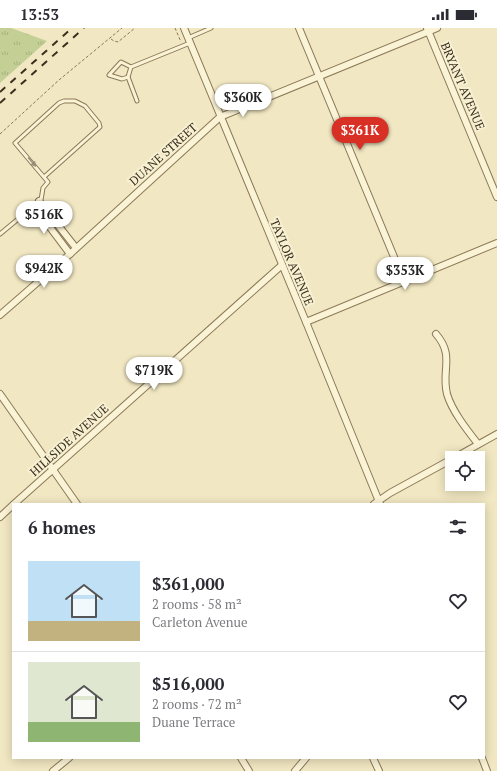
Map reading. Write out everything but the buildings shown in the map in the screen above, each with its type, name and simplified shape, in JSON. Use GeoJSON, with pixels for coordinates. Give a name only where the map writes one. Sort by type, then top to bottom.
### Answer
{"type":"FeatureCollection","features":[{"type":"Feature","properties":{"kind":"street","name":"TAYLOR AVENUE"},"geometry":{"type":"LineString","coordinates":[[184,28],[306,322],[378,503]]}},
{"type":"Feature","properties":{"kind":"street"},"geometry":{"type":"LineString","coordinates":[[298,28],[404,282]]}},
{"type":"Feature","properties":{"kind":"street","name":"DUANE STREET"},"geometry":{"type":"LineString","coordinates":[[0,315],[70,254],[220,117],[428,30],[437,28]]}},
{"type":"Feature","properties":{"kind":"street","name":"BRYANT AVENUE"},"geometry":{"type":"LineString","coordinates":[[428,30],[497,197]]}},
{"type":"Feature","properties":{"kind":"street"},"geometry":{"type":"LineString","coordinates":[[40,201],[76,248]]}},
{"type":"Feature","properties":{"kind":"street"},"geometry":{"type":"LineString","coordinates":[[34,206],[70,254]]}},
{"type":"Feature","properties":{"kind":"street"},"geometry":{"type":"LineString","coordinates":[[306,322],[497,243]]}},
{"type":"Feature","properties":{"kind":"street","name":"HILLSIDE AVENUE"},"geometry":{"type":"LineString","coordinates":[[15,503],[282,265]]}},
{"type":"Feature","properties":{"kind":"street"},"geometry":{"type":"LineString","coordinates":[[436,334],[443,343],[447,354],[446,383],[448,396],[459,418],[478,444]]}},
{"type":"Feature","properties":{"kind":"street"},"geometry":{"type":"LineString","coordinates":[[0,394],[76,503]]}},
{"type":"Feature","properties":{"kind":"street"},"geometry":{"type":"LineString","coordinates":[[466,451],[497,434]]}},
{"type":"Feature","properties":{"kind":"street"},"geometry":{"type":"LineString","coordinates":[[378,503],[390,493],[445,462]]}},
{"type":"Feature","properties":{"kind":"street","name":"HILLSIDE AVENUE"},"geometry":{"type":"LineString","coordinates":[[0,516],[12,506]]}},
{"type":"Feature","properties":{"kind":"street"},"geometry":{"type":"LineString","coordinates":[[54,771],[68,759]]}},
{"type":"Feature","properties":{"kind":"street"},"geometry":{"type":"LineString","coordinates":[[242,759],[249,771]]}},
{"type":"Feature","properties":{"kind":"street"},"geometry":{"type":"LineString","coordinates":[[294,771],[305,759]]}},
{"type":"Feature","properties":{"kind":"street"},"geometry":{"type":"LineString","coordinates":[[373,759],[378,771]]}},
{"type":"Feature","properties":{"kind":"street"},"geometry":{"type":"LineString","coordinates":[[482,759],[487,771]]}},
{"type":"Feature","properties":{"kind":"lane"},"geometry":{"type":"LineString","coordinates":[[131,67],[183,46],[189,40],[211,28]]}},
{"type":"Feature","properties":{"kind":"lane"},"geometry":{"type":"LineString","coordinates":[[128,77],[122,79],[109,75],[122,62],[131,67]]}},
{"type":"Feature","properties":{"kind":"lane"},"geometry":{"type":"LineString","coordinates":[[131,67],[128,77],[137,101]]}},
{"type":"Feature","properties":{"kind":"lane"},"geometry":{"type":"LineString","coordinates":[[0,234],[41,200],[43,188],[48,182],[15,143],[58,103],[75,101],[85,106],[99,123],[100,127],[44,177]]}},
{"type":"Feature","properties":{"kind":"path"},"geometry":{"type":"LineString","coordinates":[[0,134],[59,80],[122,28]]}},
{"type":"Feature","properties":{"kind":"path"},"geometry":{"type":"LineString","coordinates":[[110,38],[118,42],[135,28]]}},
{"type":"Feature","properties":{"kind":"path"},"geometry":{"type":"LineString","coordinates":[[175,28],[183,46]]}},
{"type":"Feature","properties":{"kind":"green space"},"geometry":{"type":"Polygon","coordinates":[[[0,28],[11,28],[47,41],[0,83],[0,28]]]}},
{"type":"Feature","properties":{"kind":"railway"},"geometry":{"type":"LineString","coordinates":[[0,92],[72,28]]}},
{"type":"Feature","properties":{"kind":"railway"},"geometry":{"type":"LineString","coordinates":[[0,103],[84,28]]}}]}
